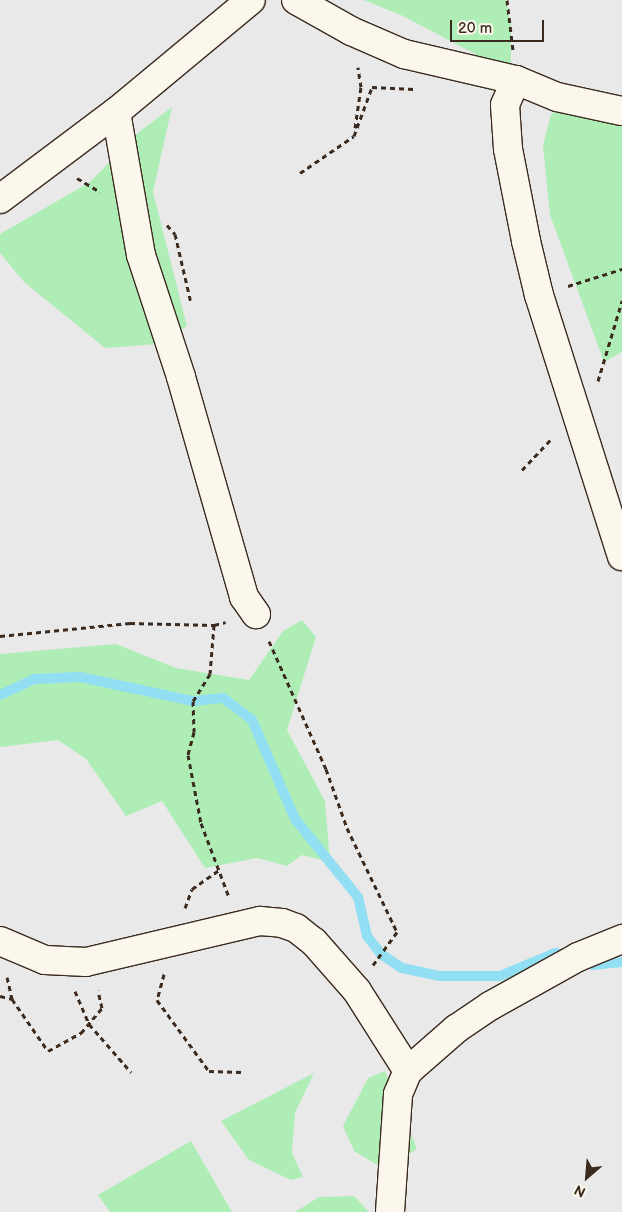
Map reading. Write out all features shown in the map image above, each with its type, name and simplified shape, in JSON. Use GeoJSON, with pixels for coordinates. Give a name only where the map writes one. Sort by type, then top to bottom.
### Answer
{"type":"FeatureCollection","features":[{"type":"Feature","properties":{"kind":"street"},"geometry":{"type":"LineString","coordinates":[[0,200],[116,112],[251,0]]}},
{"type":"Feature","properties":{"kind":"street"},"geometry":{"type":"LineString","coordinates":[[296,0],[351,31],[404,54],[516,80],[557,97],[622,110]]}},
{"type":"Feature","properties":{"kind":"street"},"geometry":{"type":"LineString","coordinates":[[516,80],[505,105],[508,149],[539,295],[622,556]]}},
{"type":"Feature","properties":{"kind":"street"},"geometry":{"type":"LineString","coordinates":[[116,112],[141,255],[182,377],[244,597],[256,614]]}},
{"type":"Feature","properties":{"kind":"street"},"geometry":{"type":"LineString","coordinates":[[0,941],[45,960],[63,963],[116,957],[183,938],[260,921],[282,923],[296,928],[314,942],[356,991],[378,1029],[408,1071]]}},
{"type":"Feature","properties":{"kind":"street"},"geometry":{"type":"LineString","coordinates":[[390,1212],[398,1094],[408,1071],[456,1029],[490,1006],[578,957],[622,938]]}},
{"type":"Feature","properties":{"kind":"path"},"geometry":{"type":"LineString","coordinates":[[507,0],[516,80]]}},
{"type":"Feature","properties":{"kind":"path"},"geometry":{"type":"LineString","coordinates":[[351,31],[361,87],[354,136]]}},
{"type":"Feature","properties":{"kind":"path"},"geometry":{"type":"LineString","coordinates":[[300,173],[354,136],[372,87],[424,90]]}},
{"type":"Feature","properties":{"kind":"path"},"geometry":{"type":"LineString","coordinates":[[72,174],[108,197]]}},
{"type":"Feature","properties":{"kind":"path"},"geometry":{"type":"LineString","coordinates":[[539,295],[622,269]]}},
{"type":"Feature","properties":{"kind":"path"},"geometry":{"type":"LineString","coordinates":[[598,384],[622,301]]}},
{"type":"Feature","properties":{"kind":"path"},"geometry":{"type":"LineString","coordinates":[[0,636],[130,623],[214,625],[256,614],[322,761],[347,828],[397,932],[356,991]]}},
{"type":"Feature","properties":{"kind":"path"},"geometry":{"type":"LineString","coordinates":[[214,625],[210,674],[193,701],[194,732],[188,755],[201,823],[220,870],[238,926]]}},
{"type":"Feature","properties":{"kind":"path"},"geometry":{"type":"LineString","coordinates":[[220,870],[192,889],[182,914],[183,938],[157,1000],[209,1071],[241,1072]]}},
{"type":"Feature","properties":{"kind":"path"},"geometry":{"type":"LineString","coordinates":[[0,941],[12,999],[48,1051],[81,1033],[102,1008],[94,976],[116,957]]}},
{"type":"Feature","properties":{"kind":"path"},"geometry":{"type":"LineString","coordinates":[[63,963],[89,1024],[131,1072]]}},
{"type":"Feature","properties":{"kind":"path"},"geometry":{"type":"LineString","coordinates":[[0,996],[12,999]]}},
{"type":"Feature","properties":{"kind":"green space"},"geometry":{"type":"Polygon","coordinates":[[[364,0],[506,0],[511,25],[511,73],[403,16],[364,0]]]}},
{"type":"Feature","properties":{"kind":"green space"},"geometry":{"type":"Polygon","coordinates":[[[564,101],[622,120],[622,352],[604,362],[550,215],[543,145],[551,115],[564,101]]]}},
{"type":"Feature","properties":{"kind":"green space"},"geometry":{"type":"Polygon","coordinates":[[[172,107],[153,192],[187,326],[158,344],[105,348],[24,282],[0,253],[0,234],[90,182],[139,132],[172,107]]]}},
{"type":"Feature","properties":{"kind":"green space"},"geometry":{"type":"Polygon","coordinates":[[[302,620],[316,637],[287,730],[325,801],[330,862],[302,855],[287,866],[257,858],[205,868],[162,801],[126,816],[86,759],[58,740],[0,747],[0,654],[116,644],[176,668],[249,680],[283,631],[302,620]]]}},
{"type":"Feature","properties":{"kind":"green space"},"geometry":{"type":"Polygon","coordinates":[[[385,1071],[417,1149],[384,1169],[354,1151],[343,1126],[368,1078],[385,1071]]]}},
{"type":"Feature","properties":{"kind":"green space"},"geometry":{"type":"Polygon","coordinates":[[[314,1073],[295,1113],[292,1153],[303,1177],[291,1180],[249,1160],[221,1121],[314,1073]]]}},
{"type":"Feature","properties":{"kind":"green space"},"geometry":{"type":"Polygon","coordinates":[[[191,1141],[232,1212],[110,1212],[98,1195],[191,1141]]]}},
{"type":"Feature","properties":{"kind":"green space"},"geometry":{"type":"Polygon","coordinates":[[[354,1196],[369,1212],[295,1212],[319,1197],[354,1196]]]}},
{"type":"Feature","properties":{"kind":"waterway"},"geometry":{"type":"LineString","coordinates":[[0,695],[35,679],[80,677],[193,701],[223,698],[252,720],[295,819],[358,897],[367,936],[381,954],[402,968],[440,976],[500,976],[555,953],[568,955]]}},
{"type":"Feature","properties":{"kind":"waterway"},"geometry":{"type":"LineString","coordinates":[[584,960],[593,965],[622,962]]}}]}
